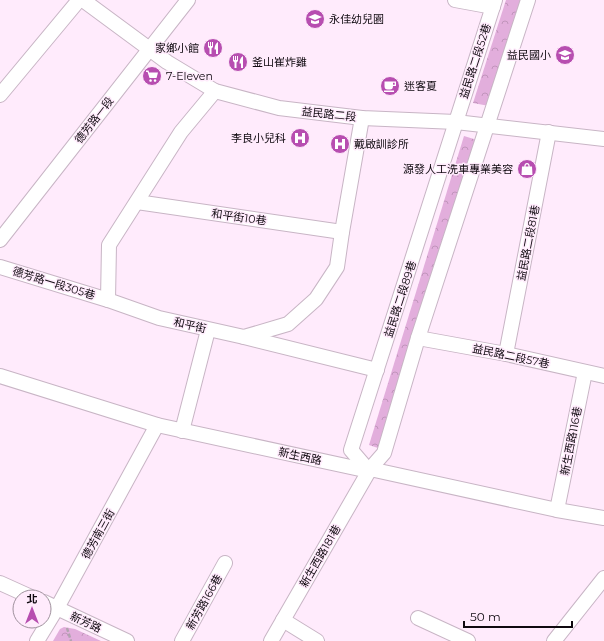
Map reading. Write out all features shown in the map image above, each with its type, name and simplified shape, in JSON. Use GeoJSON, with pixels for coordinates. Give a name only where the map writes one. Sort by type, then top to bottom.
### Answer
{"type":"FeatureCollection","features":[{"type":"Feature","properties":{"kind":"street"},"geometry":{"type":"LineString","coordinates":[[0,94],[79,0]]}},
{"type":"Feature","properties":{"kind":"street","name":"益民路二段"},"geometry":{"type":"LineString","coordinates":[[83,0],[167,62],[215,90],[279,108],[362,118],[456,122],[604,139]]}},
{"type":"Feature","properties":{"kind":"street","name":"德芳路一段"},"geometry":{"type":"LineString","coordinates":[[0,240],[188,0]]}},
{"type":"Feature","properties":{"kind":"street"},"geometry":{"type":"LineString","coordinates":[[455,0],[494,3]]}},
{"type":"Feature","properties":{"kind":"street"},"geometry":{"type":"LineString","coordinates":[[370,470],[384,452],[418,338],[528,0]]}},
{"type":"Feature","properties":{"kind":"street","name":"益民路二段52巷"},"geometry":{"type":"LineString","coordinates":[[456,122],[494,3]]}},
{"type":"Feature","properties":{"kind":"street"},"geometry":{"type":"LineString","coordinates":[[108,300],[109,245],[182,132],[215,90]]}},
{"type":"Feature","properties":{"kind":"street","name":"和平街"},"geometry":{"type":"LineString","coordinates":[[108,300],[159,318],[244,337],[288,324],[316,298],[337,267],[362,118]]}},
{"type":"Feature","properties":{"kind":"street","name":"益民路二段89巷"},"geometry":{"type":"LineString","coordinates":[[370,470],[352,450],[456,122]]}},
{"type":"Feature","properties":{"kind":"street","name":"益民路二段81巷"},"geometry":{"type":"LineString","coordinates":[[506,354],[549,132]]}},
{"type":"Feature","properties":{"kind":"street","name":"和平街10巷"},"geometry":{"type":"LineString","coordinates":[[137,202],[342,232]]}},
{"type":"Feature","properties":{"kind":"street","name":"德芳路一段305巷"},"geometry":{"type":"LineString","coordinates":[[0,266],[108,300]]}},
{"type":"Feature","properties":{"kind":"street"},"geometry":{"type":"LineString","coordinates":[[182,431],[208,330]]}},
{"type":"Feature","properties":{"kind":"street"},"geometry":{"type":"LineString","coordinates":[[244,337],[377,370]]}},
{"type":"Feature","properties":{"kind":"street","name":"益民路二段57巷"},"geometry":{"type":"LineString","coordinates":[[418,338],[506,354],[604,376]]}},
{"type":"Feature","properties":{"kind":"street","name":"新生西路116巷"},"geometry":{"type":"LineString","coordinates":[[557,510],[585,372]]}},
{"type":"Feature","properties":{"kind":"street","name":"新生西路"},"geometry":{"type":"LineString","coordinates":[[0,376],[157,425],[182,431],[557,510],[604,518]]}},
{"type":"Feature","properties":{"kind":"street","name":"德芳南三街"},"geometry":{"type":"LineString","coordinates":[[52,602],[157,425]]}},
{"type":"Feature","properties":{"kind":"street","name":"新生西路181巷"},"geometry":{"type":"LineString","coordinates":[[272,641],[370,470]]}},
{"type":"Feature","properties":{"kind":"street","name":"新芳路166巷"},"geometry":{"type":"LineString","coordinates":[[182,641],[225,563]]}},
{"type":"Feature","properties":{"kind":"street"},"geometry":{"type":"LineString","coordinates":[[554,641],[604,578]]}},
{"type":"Feature","properties":{"kind":"street"},"geometry":{"type":"LineString","coordinates":[[0,583],[13,589]]}},
{"type":"Feature","properties":{"kind":"street","name":"新芳路"},"geometry":{"type":"LineString","coordinates":[[52,606],[128,641]]}},
{"type":"Feature","properties":{"kind":"street"},"geometry":{"type":"LineString","coordinates":[[418,618],[468,641]]}},
{"type":"Feature","properties":{"kind":"street"},"geometry":{"type":"LineString","coordinates":[[283,620],[317,641]]}},
{"type":"Feature","properties":{"kind":"street","name":"德芳南三街"},"geometry":{"type":"LineString","coordinates":[[37,641],[41,629]]}},
{"type":"Feature","properties":{"kind":"path"},"geometry":{"type":"LineString","coordinates":[[67,641],[70,635],[71,641]]}},
{"type":"Feature","properties":{"kind":"green space"},"geometry":{"type":"Polygon","coordinates":[[[506,0],[524,0],[489,106],[473,103],[506,0]]]}},
{"type":"Feature","properties":{"kind":"green space"},"geometry":{"type":"Polygon","coordinates":[[[464,136],[477,140],[384,450],[369,445],[464,136]]]}},
{"type":"Feature","properties":{"kind":"green space"},"geometry":{"type":"Polygon","coordinates":[[[64,627],[75,629],[101,641],[53,641],[60,629],[64,627]]]}},
{"type":"Feature","properties":{"kind":"place","name":"永佳幼兒園"},"geometry":{"type":"Point","coordinates":[315,19]}},
{"type":"Feature","properties":{"kind":"place","name":"家鄉小館"},"geometry":{"type":"Point","coordinates":[213,48]}},
{"type":"Feature","properties":{"kind":"place","name":"益民國小"},"geometry":{"type":"Point","coordinates":[565,55]}},
{"type":"Feature","properties":{"kind":"place","name":"釜山崔炸雞"},"geometry":{"type":"Point","coordinates":[238,62]}},
{"type":"Feature","properties":{"kind":"place","name":"7-Eleven"},"geometry":{"type":"Point","coordinates":[152,76]}},
{"type":"Feature","properties":{"kind":"place","name":"迷客夏"},"geometry":{"type":"Point","coordinates":[390,86]}},
{"type":"Feature","properties":{"kind":"place","name":"李良小兒科"},"geometry":{"type":"Point","coordinates":[300,138]}},
{"type":"Feature","properties":{"kind":"place","name":"戴啟訓診所"},"geometry":{"type":"Point","coordinates":[340,144]}},
{"type":"Feature","properties":{"kind":"place","name":"源發人工洗車專業美容"},"geometry":{"type":"Point","coordinates":[527,169]}}]}
